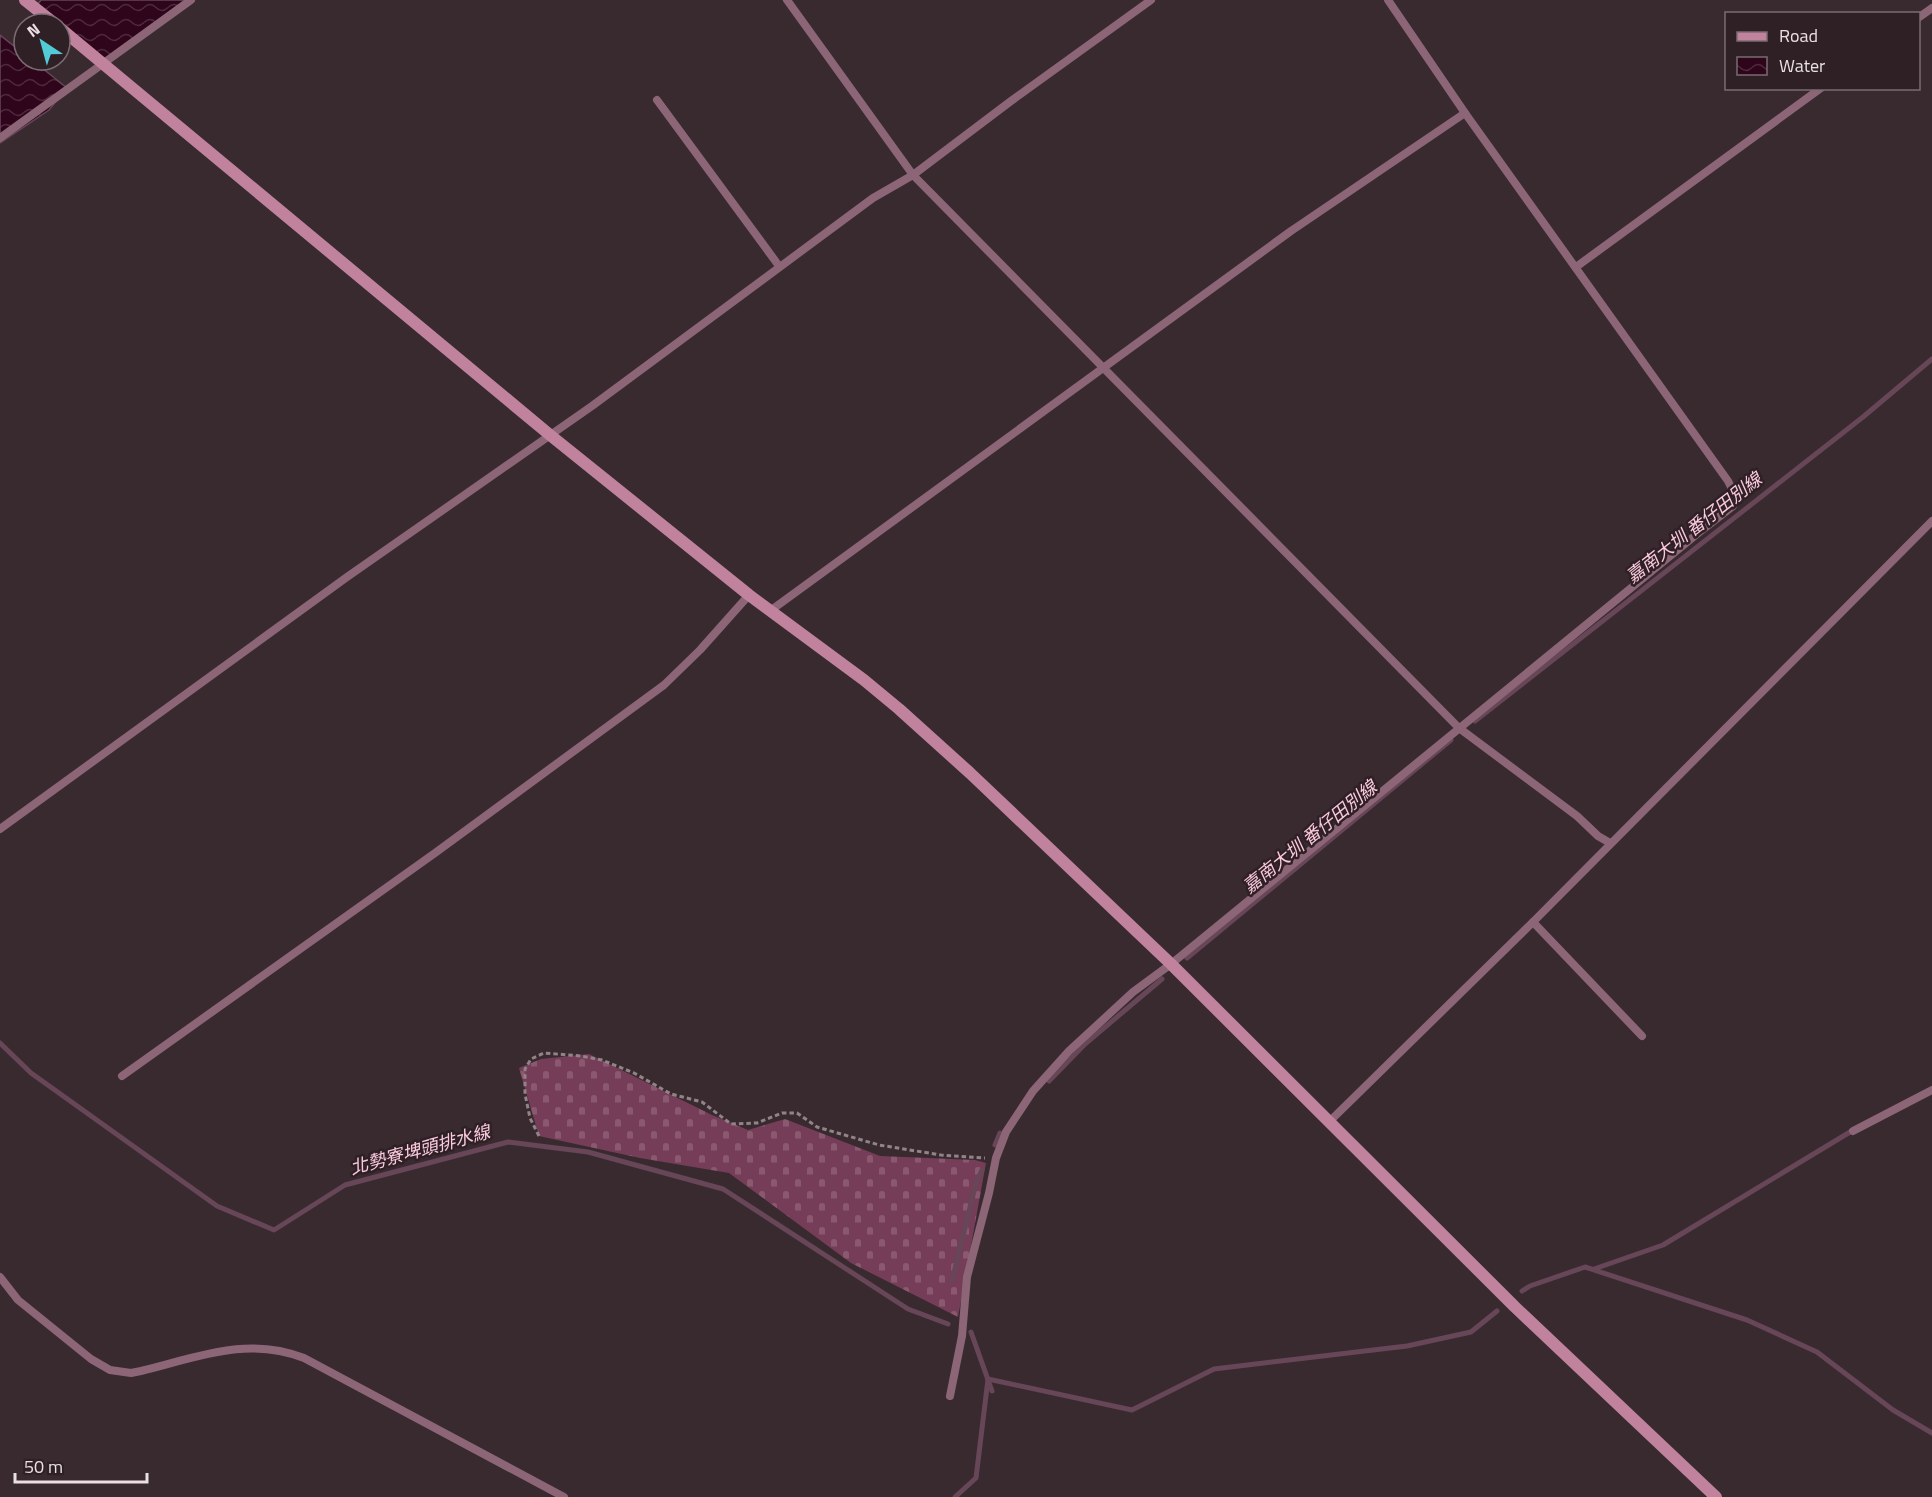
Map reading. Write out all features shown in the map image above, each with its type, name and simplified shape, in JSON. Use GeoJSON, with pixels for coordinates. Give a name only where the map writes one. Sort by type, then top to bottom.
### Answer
{"type":"FeatureCollection","features":[{"type":"Feature","properties":{"kind":"street"},"geometry":{"type":"LineString","coordinates":[[25,0],[40,12]]}},
{"type":"Feature","properties":{"kind":"street"},"geometry":{"type":"LineString","coordinates":[[72,38],[550,435],[749,596],[864,680],[898,709],[970,773],[1171,964],[1515,1307],[1716,1497]]}},
{"type":"Feature","properties":{"kind":"lane"},"geometry":{"type":"LineString","coordinates":[[0,138],[191,0]]}},
{"type":"Feature","properties":{"kind":"lane"},"geometry":{"type":"LineString","coordinates":[[787,0],[913,175],[1459,728],[1610,843]]}},
{"type":"Feature","properties":{"kind":"lane"},"geometry":{"type":"LineString","coordinates":[[0,830],[337,584],[550,435],[873,198],[913,175],[1151,0]]}},
{"type":"Feature","properties":{"kind":"lane"},"geometry":{"type":"LineString","coordinates":[[950,1396],[962,1336],[967,1277],[996,1158],[1006,1132],[1033,1091],[1069,1051],[1133,992],[1171,964],[1733,506],[1734,493],[1728,481],[1465,113],[1388,0]]}},
{"type":"Feature","properties":{"kind":"lane"},"geometry":{"type":"LineString","coordinates":[[1576,267],[1818,90]]}},
{"type":"Feature","properties":{"kind":"lane"},"geometry":{"type":"LineString","coordinates":[[657,100],[779,266]]}},
{"type":"Feature","properties":{"kind":"lane"},"geometry":{"type":"LineString","coordinates":[[770,611],[1291,231],[1465,113]]}},
{"type":"Feature","properties":{"kind":"lane"},"geometry":{"type":"LineString","coordinates":[[1329,1122],[1533,922],[1932,522]]}},
{"type":"Feature","properties":{"kind":"lane"},"geometry":{"type":"LineString","coordinates":[[122,1076],[435,853],[664,685],[700,650],[749,596]]}},
{"type":"Feature","properties":{"kind":"lane"},"geometry":{"type":"LineString","coordinates":[[1533,922],[1642,1036]]}},
{"type":"Feature","properties":{"kind":"lane"},"geometry":{"type":"LineString","coordinates":[[1853,1131],[1932,1090]]}},
{"type":"Feature","properties":{"kind":"lane"},"geometry":{"type":"LineString","coordinates":[[0,1276],[18,1299],[91,1359],[110,1370],[141,1371],[240,1348],[263,1348],[291,1353],[564,1497]]}},
{"type":"Feature","properties":{"kind":"path"},"geometry":{"type":"LineString","coordinates":[[539,1136],[530,1119],[525,1094],[525,1069],[531,1059],[544,1053],[602,1060],[634,1072],[671,1094],[702,1102],[731,1124],[758,1123],[782,1113],[797,1113],[817,1126],[879,1145],[941,1155],[996,1158]]}},
{"type":"Feature","properties":{"kind":"green space"},"geometry":{"type":"Polygon","coordinates":[[[589,1054],[712,1115],[748,1130],[785,1119],[880,1156],[975,1160],[986,1163],[958,1317],[851,1263],[729,1173],[640,1158],[539,1136],[519,1068],[541,1059],[589,1054]]]}},
{"type":"Feature","properties":{"kind":"water"},"geometry":{"type":"Polygon","coordinates":[[[41,0],[185,0],[102,61],[72,38],[72,12],[38,12],[34,9],[41,0]]]}},
{"type":"Feature","properties":{"kind":"water"},"geometry":{"type":"Polygon","coordinates":[[[0,35],[12,44],[12,72],[47,72],[67,88],[49,110],[0,143],[0,35]]]}},
{"type":"Feature","properties":{"kind":"waterway","name":"嘉南大圳 番仔田別線"},"geometry":{"type":"LineString","coordinates":[[1475,721],[1863,417],[1932,359]]}},
{"type":"Feature","properties":{"kind":"waterway","name":"嘉南大圳 番仔田別線"},"geometry":{"type":"LineString","coordinates":[[1187,958],[1451,740]]}},
{"type":"Feature","properties":{"kind":"waterway","name":"嘉南大圳 番仔田別線"},"geometry":{"type":"LineString","coordinates":[[1049,1081],[1085,1044],[1162,979]]}},
{"type":"Feature","properties":{"kind":"waterway","name":"北勢寮埤頭排水線"},"geometry":{"type":"LineString","coordinates":[[0,1043],[31,1073],[217,1206],[274,1230],[345,1185],[508,1142],[588,1152],[723,1189],[908,1309],[948,1324]]}},
{"type":"Feature","properties":{"kind":"waterway"},"geometry":{"type":"LineString","coordinates":[[1594,1269],[1663,1245],[1855,1129]]}},
{"type":"Feature","properties":{"kind":"waterway","name":"嘉南大圳 番仔田別線"},"geometry":{"type":"LineString","coordinates":[[995,1145],[1000,1133]]}},
{"type":"Feature","properties":{"kind":"waterway","name":"嘉南大圳 番仔田別線"},"geometry":{"type":"LineString","coordinates":[[952,1281],[976,1183],[982,1170]]}},
{"type":"Feature","properties":{"kind":"waterway"},"geometry":{"type":"LineString","coordinates":[[1522,1291],[1530,1286],[1585,1267],[1747,1320],[1817,1352],[1893,1410],[1932,1433]]}},
{"type":"Feature","properties":{"kind":"waterway"},"geometry":{"type":"LineString","coordinates":[[988,1379],[1132,1410],[1214,1369],[1407,1346],[1471,1332],[1497,1311]]}},
{"type":"Feature","properties":{"kind":"waterway","name":"北勢寮埤頭排水線"},"geometry":{"type":"LineString","coordinates":[[971,1332],[992,1391]]}},
{"type":"Feature","properties":{"kind":"waterway","name":"北勢寮埤頭排水線"},"geometry":{"type":"LineString","coordinates":[[955,1497],[976,1478],[988,1379]]}}]}
